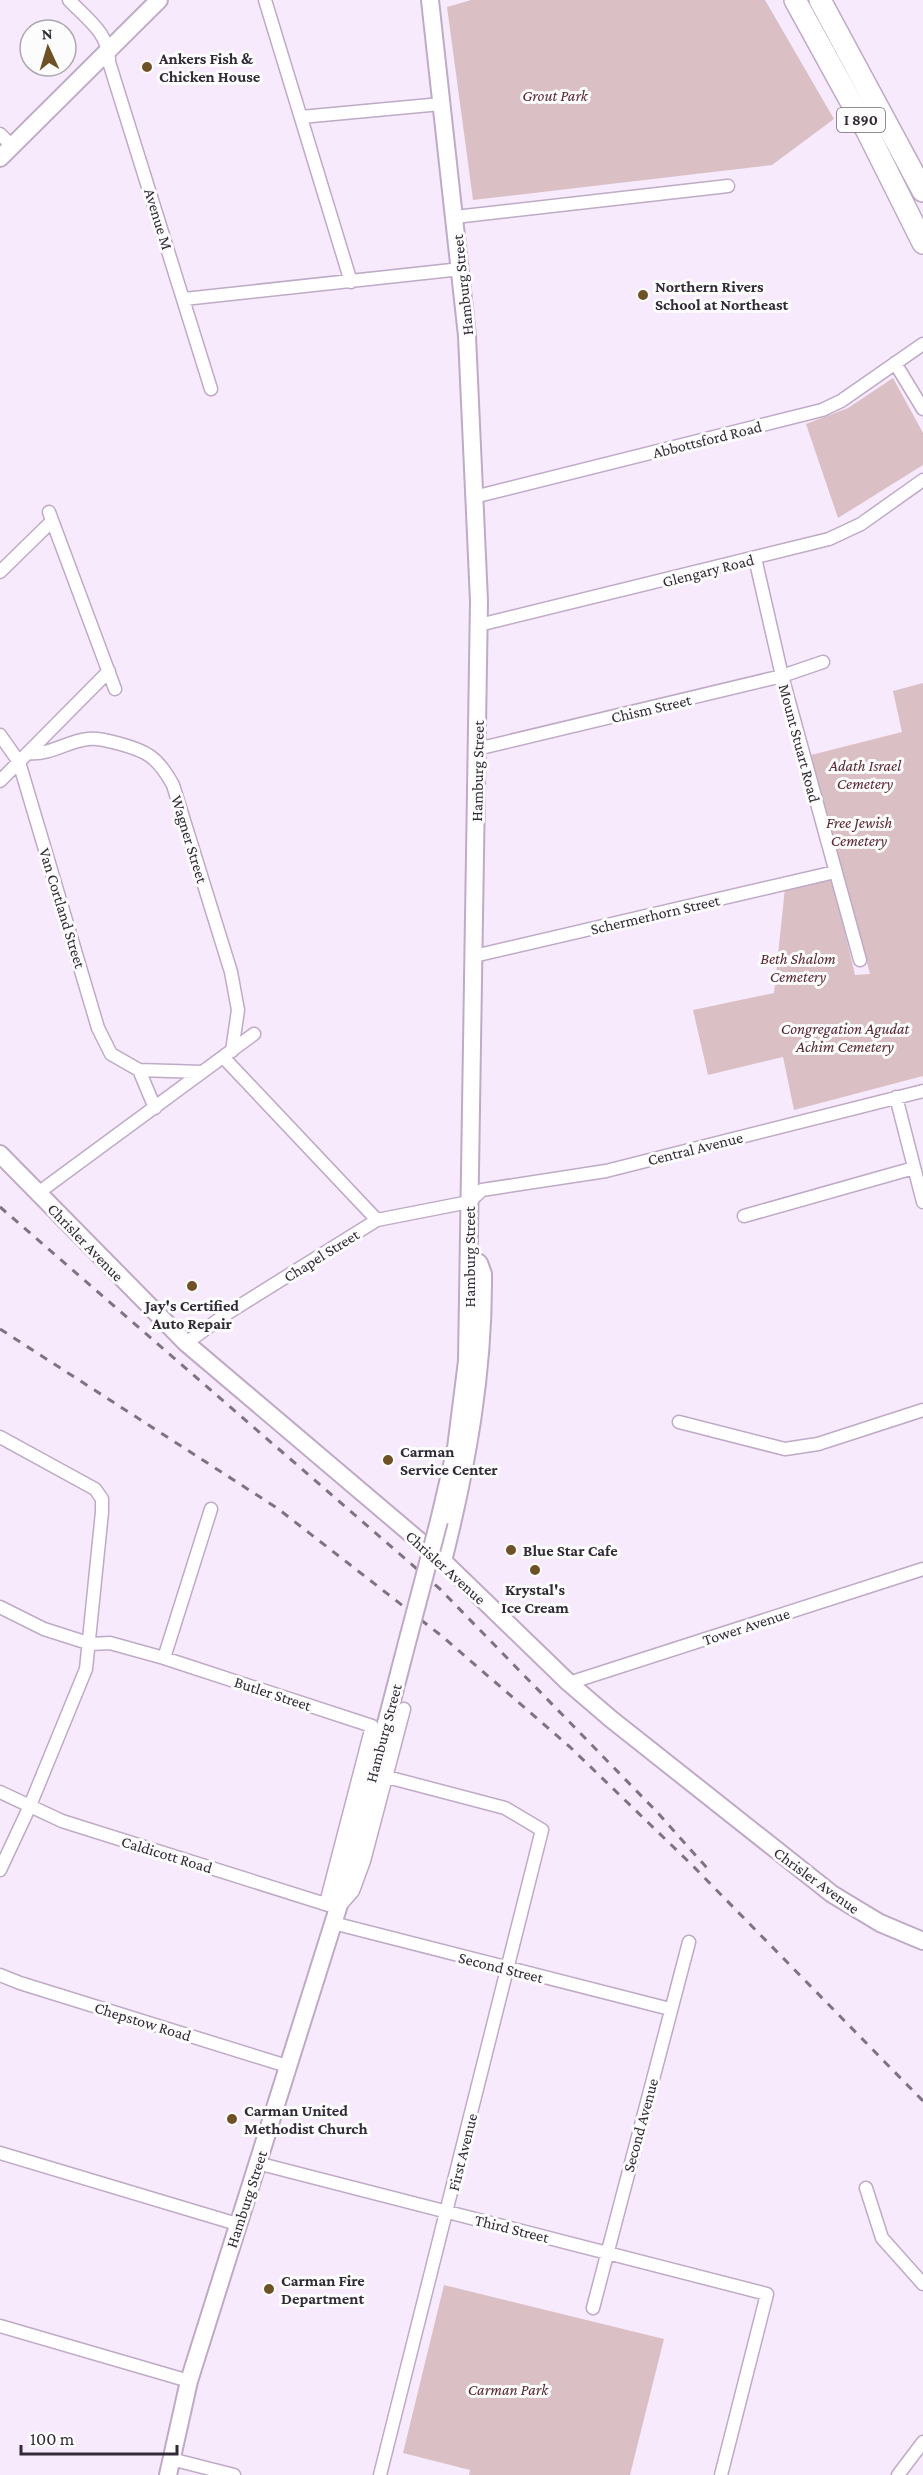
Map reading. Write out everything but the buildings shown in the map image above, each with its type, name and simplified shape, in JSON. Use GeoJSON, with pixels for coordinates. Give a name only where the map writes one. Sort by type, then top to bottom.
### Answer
{"type":"FeatureCollection","features":[{"type":"Feature","properties":{"kind":"highway","name":"I 890"},"geometry":{"type":"LineString","coordinates":[[795,0],[885,164],[923,243]]}},
{"type":"Feature","properties":{"kind":"highway","name":"I 890"},"geometry":{"type":"LineString","coordinates":[[820,0],[923,191]]}},
{"type":"Feature","properties":{"kind":"main road"},"geometry":{"type":"LineString","coordinates":[[4,146],[159,0]]}},
{"type":"Feature","properties":{"kind":"main road","name":"Hamburg Street"},"geometry":{"type":"LineString","coordinates":[[170,2467],[189,2381],[287,2066],[409,1635],[456,1448],[467,1361],[479,626],[467,336],[430,0]]}},
{"type":"Feature","properties":{"kind":"main road","name":"Chrisler Avenue"},"geometry":{"type":"LineString","coordinates":[[0,1154],[186,1343],[443,1561],[569,1683],[611,1719],[832,1894],[880,1923],[923,1941]]}},
{"type":"Feature","properties":{"kind":"main road"},"geometry":{"type":"LineString","coordinates":[[443,1561],[469,1449],[479,1368],[483,1274],[478,1263],[470,1258]]}},
{"type":"Feature","properties":{"kind":"street"},"geometry":{"type":"LineString","coordinates":[[69,0],[105,37],[110,48]]}},
{"type":"Feature","properties":{"kind":"street"},"geometry":{"type":"LineString","coordinates":[[265,0],[351,282]]}},
{"type":"Feature","properties":{"kind":"street","name":"Avenue M"},"geometry":{"type":"LineString","coordinates":[[110,48],[109,62],[211,389]]}},
{"type":"Feature","properties":{"kind":"street"},"geometry":{"type":"LineString","coordinates":[[301,117],[441,104]]}},
{"type":"Feature","properties":{"kind":"street"},"geometry":{"type":"LineString","coordinates":[[455,217],[728,186]]}},
{"type":"Feature","properties":{"kind":"street"},"geometry":{"type":"LineString","coordinates":[[184,299],[461,269]]}},
{"type":"Feature","properties":{"kind":"street","name":"Abbottsford Road"},"geometry":{"type":"LineString","coordinates":[[474,497],[822,410],[841,401],[923,344]]}},
{"type":"Feature","properties":{"kind":"street"},"geometry":{"type":"LineString","coordinates":[[895,363],[923,409]]}},
{"type":"Feature","properties":{"kind":"street","name":"Glengary Road"},"geometry":{"type":"LineString","coordinates":[[479,626],[829,539],[861,524],[923,480]]}},
{"type":"Feature","properties":{"kind":"street"},"geometry":{"type":"LineString","coordinates":[[0,572],[50,517],[115,689]]}},
{"type":"Feature","properties":{"kind":"street","name":"Mount Stuart Road"},"geometry":{"type":"LineString","coordinates":[[755,558],[782,676],[860,960]]}},
{"type":"Feature","properties":{"kind":"street","name":"Chism Street"},"geometry":{"type":"LineString","coordinates":[[477,749],[782,676],[823,662]]}},
{"type":"Feature","properties":{"kind":"street"},"geometry":{"type":"LineString","coordinates":[[0,781],[109,671]]}},
{"type":"Feature","properties":{"kind":"street","name":"Van Cortland Street"},"geometry":{"type":"LineString","coordinates":[[0,735],[19,762],[98,1028],[111,1054],[139,1070],[202,1072]]}},
{"type":"Feature","properties":{"kind":"street","name":"Wagner Street"},"geometry":{"type":"LineString","coordinates":[[30,753],[40,754],[87,739],[104,740],[149,755],[166,772],[173,785],[231,972],[238,1010],[228,1054]]}},
{"type":"Feature","properties":{"kind":"street","name":"Schermerhorn Street"},"geometry":{"type":"LineString","coordinates":[[474,956],[835,872]]}},
{"type":"Feature","properties":{"kind":"street"},"geometry":{"type":"LineString","coordinates":[[38,1193],[254,1034]]}},
{"type":"Feature","properties":{"kind":"street"},"geometry":{"type":"LineString","coordinates":[[228,1054],[377,1220]]}},
{"type":"Feature","properties":{"kind":"street"},"geometry":{"type":"LineString","coordinates":[[139,1070],[155,1108]]}},
{"type":"Feature","properties":{"kind":"street","name":"Central Avenue"},"geometry":{"type":"LineString","coordinates":[[469,1202],[482,1190],[606,1171],[923,1091]]}},
{"type":"Feature","properties":{"kind":"street"},"geometry":{"type":"LineString","coordinates":[[896,1098],[923,1202]]}},
{"type":"Feature","properties":{"kind":"street"},"geometry":{"type":"LineString","coordinates":[[744,1216],[914,1168]]}},
{"type":"Feature","properties":{"kind":"street","name":"Chapel Street"},"geometry":{"type":"LineString","coordinates":[[186,1343],[228,1313],[377,1220],[469,1202]]}},
{"type":"Feature","properties":{"kind":"street"},"geometry":{"type":"LineString","coordinates":[[679,1422],[785,1449],[818,1443],[923,1410]]}},
{"type":"Feature","properties":{"kind":"street"},"geometry":{"type":"LineString","coordinates":[[0,1437],[83,1481],[95,1489],[102,1499],[102,1525],[91,1644],[86,1669],[30,1808],[0,1870]]}},
{"type":"Feature","properties":{"kind":"street"},"geometry":{"type":"LineString","coordinates":[[164,1658],[211,1509]]}},
{"type":"Feature","properties":{"kind":"street","name":"Tower Avenue"},"geometry":{"type":"LineString","coordinates":[[569,1683],[923,1569]]}},
{"type":"Feature","properties":{"kind":"street","name":"Butler Street"},"geometry":{"type":"LineString","coordinates":[[0,1607],[44,1629],[91,1644],[110,1643],[164,1658],[372,1726],[332,1911]]}},
{"type":"Feature","properties":{"kind":"street"},"geometry":{"type":"LineString","coordinates":[[332,1911],[353,1891],[387,1777],[404,1708]]}},
{"type":"Feature","properties":{"kind":"street","name":"First Avenue"},"geometry":{"type":"LineString","coordinates":[[380,2475],[542,1830],[505,1808],[387,1777]]}},
{"type":"Feature","properties":{"kind":"street","name":"Caldicott Road"},"geometry":{"type":"LineString","coordinates":[[0,1792],[62,1821],[332,1911]]}},
{"type":"Feature","properties":{"kind":"street","name":"Second Street"},"geometry":{"type":"LineString","coordinates":[[332,1911],[508,1969],[670,2009]]}},
{"type":"Feature","properties":{"kind":"street","name":"Second Avenue"},"geometry":{"type":"LineString","coordinates":[[593,2308],[689,1942]]}},
{"type":"Feature","properties":{"kind":"street","name":"Chepstow Road"},"geometry":{"type":"LineString","coordinates":[[0,1975],[287,2066]]}},
{"type":"Feature","properties":{"kind":"street"},"geometry":{"type":"LineString","coordinates":[[0,2153],[237,2224]]}},
{"type":"Feature","properties":{"kind":"street","name":"Third Street"},"geometry":{"type":"LineString","coordinates":[[257,2163],[767,2294],[721,2475]]}},
{"type":"Feature","properties":{"kind":"street"},"geometry":{"type":"LineString","coordinates":[[866,2188],[882,2238],[923,2284]]}},
{"type":"Feature","properties":{"kind":"street"},"geometry":{"type":"LineString","coordinates":[[0,2326],[189,2381]]}},
{"type":"Feature","properties":{"kind":"street"},"geometry":{"type":"LineString","coordinates":[[898,2475],[923,2442]]}},
{"type":"Feature","properties":{"kind":"street"},"geometry":{"type":"LineString","coordinates":[[170,2467],[234,2475]]}},
{"type":"Feature","properties":{"kind":"green space","name":"Grout Park"},"geometry":{"type":"Polygon","coordinates":[[[471,0],[765,0],[834,119],[772,165],[473,200],[447,7],[471,0]]]}},
{"type":"Feature","properties":{"kind":"green space"},"geometry":{"type":"Polygon","coordinates":[[[893,378],[923,433],[923,465],[838,518],[806,424],[848,408],[893,378]]]}},
{"type":"Feature","properties":{"kind":"green space"},"geometry":{"type":"Polygon","coordinates":[[[923,683],[923,1076],[794,1110],[783,1057],[708,1075],[693,1010],[774,993],[785,888],[832,878],[855,975],[870,974],[811,755],[902,732],[893,691],[923,683]]]}},
{"type":"Feature","properties":{"kind":"green space","name":"Carman Park"},"geometry":{"type":"Polygon","coordinates":[[[444,2285],[664,2339],[630,2475],[469,2475],[470,2470],[403,2453],[444,2285]]]}},
{"type":"Feature","properties":{"kind":"railway"},"geometry":{"type":"LineString","coordinates":[[0,1207],[440,1589],[657,1812],[707,1868]]}},
{"type":"Feature","properties":{"kind":"railway"},"geometry":{"type":"LineString","coordinates":[[0,1329],[277,1508],[443,1637],[570,1747],[691,1864],[923,2101]]}},
{"type":"Feature","properties":{"kind":"place","name":"Ankers Fish & Chicken House"},"geometry":{"type":"Point","coordinates":[147,67]}},
{"type":"Feature","properties":{"kind":"place","name":"Northern Rivers School at Northeast"},"geometry":{"type":"Point","coordinates":[643,295]}},
{"type":"Feature","properties":{"kind":"place","name":"Jay's Certified Auto Repair"},"geometry":{"type":"Point","coordinates":[192,1286]}},
{"type":"Feature","properties":{"kind":"place","name":"Carman Service Center"},"geometry":{"type":"Point","coordinates":[388,1460]}},
{"type":"Feature","properties":{"kind":"place","name":"Blue Star Cafe"},"geometry":{"type":"Point","coordinates":[511,1550]}},
{"type":"Feature","properties":{"kind":"place","name":"Krystal's Ice Cream"},"geometry":{"type":"Point","coordinates":[535,1570]}},
{"type":"Feature","properties":{"kind":"place","name":"Carman United Methodist Church"},"geometry":{"type":"Point","coordinates":[232,2119]}},
{"type":"Feature","properties":{"kind":"place","name":"Carman Fire Department"},"geometry":{"type":"Point","coordinates":[269,2289]}},
{"type":"Feature","properties":{"kind":"park label","name":"Adath Israel Cemetery"},"geometry":{"type":"Point","coordinates":[865,774]}},
{"type":"Feature","properties":{"kind":"park label","name":"Free Jewish Cemetery"},"geometry":{"type":"Point","coordinates":[859,831]}},
{"type":"Feature","properties":{"kind":"park label","name":"Beth Shalom Cemetery"},"geometry":{"type":"Point","coordinates":[798,967]}},
{"type":"Feature","properties":{"kind":"park label","name":"Congregation Agudat Achim Cemetery"},"geometry":{"type":"Point","coordinates":[845,1037]}}]}
